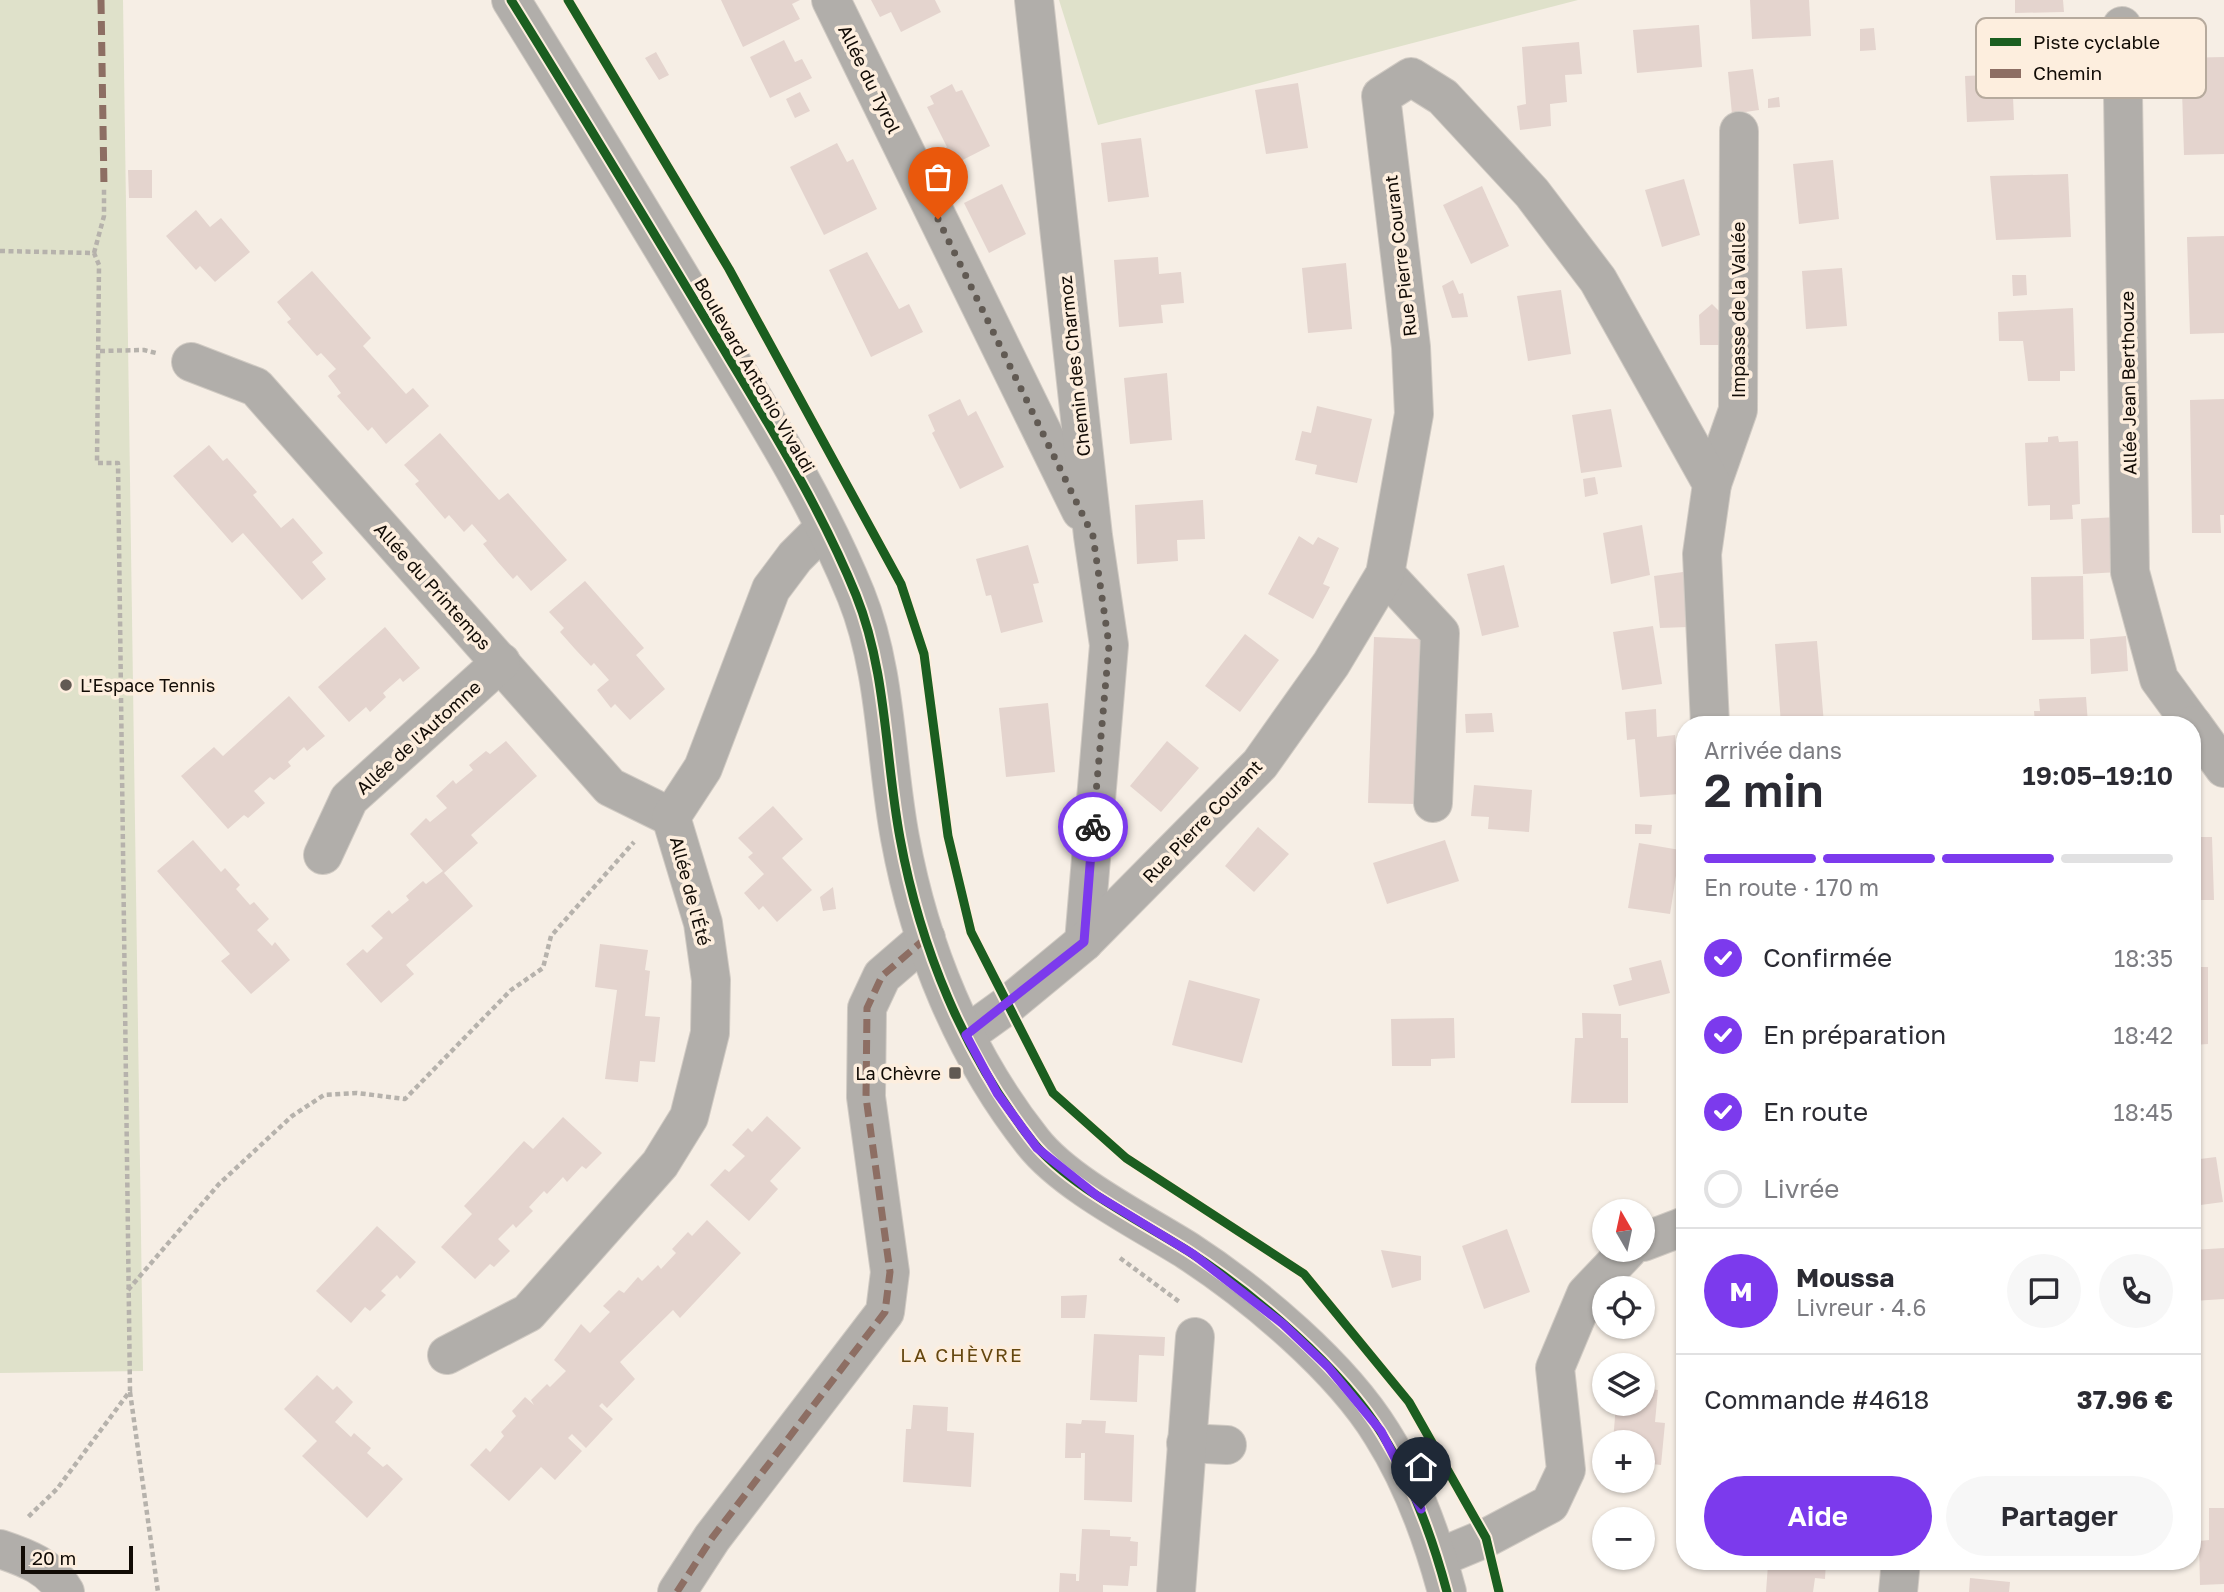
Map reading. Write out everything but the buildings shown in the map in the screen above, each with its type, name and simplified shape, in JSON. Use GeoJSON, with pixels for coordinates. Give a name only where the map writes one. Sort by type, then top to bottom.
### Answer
{"type":"FeatureCollection","features":[{"type":"Feature","properties":{"kind":"street","name":"Boulevard Antonio Vivaldi"},"geometry":{"type":"LineString","coordinates":[[511,0],[762,414],[824,528],[857,598],[878,677],[891,749],[900,838],[926,938],[938,977],[997,1093],[1037,1148],[1096,1195],[1193,1254],[1283,1324],[1328,1367],[1381,1431],[1421,1509],[1442,1575]]}},
{"type":"Feature","properties":{"kind":"street","name":"Allée du Tyrol"},"geometry":{"type":"LineString","coordinates":[[831,0],[1093,536]]}},
{"type":"Feature","properties":{"kind":"street","name":"Chemin des Charmoz"},"geometry":{"type":"LineString","coordinates":[[1034,0],[1093,536],[1109,645],[1084,942]]}},
{"type":"Feature","properties":{"kind":"street","name":"Rue Pierre Courant"},"geometry":{"type":"LineString","coordinates":[[966,1035],[1084,942],[1261,764],[1331,664],[1385,574],[1414,414],[1411,347],[1381,96],[1411,77],[1443,97],[1523,183],[1598,281],[1712,484]]}},
{"type":"Feature","properties":{"kind":"street","name":"Allée Jean Berthouze"},"geometry":{"type":"LineString","coordinates":[[2123,98],[2130,572],[2159,679],[2186,716]]}},
{"type":"Feature","properties":{"kind":"street","name":"Impasse de la Vallée"},"geometry":{"type":"LineString","coordinates":[[1712,484],[1738,410],[1739,131]]}},
{"type":"Feature","properties":{"kind":"street","name":"Allée du Printemps"},"geometry":{"type":"LineString","coordinates":[[191,362],[256,387],[610,787],[664,814]]}},
{"type":"Feature","properties":{"kind":"street"},"geometry":{"type":"LineString","coordinates":[[1710,716],[1702,554],[1712,484]]}},
{"type":"Feature","properties":{"kind":"street","name":"Allée de l'Été"},"geometry":{"type":"LineString","coordinates":[[447,1355],[528,1313],[660,1164],[689,1117],[710,1033],[711,980],[703,923],[664,814],[703,768],[771,589],[795,557],[824,528]]}},
{"type":"Feature","properties":{"kind":"street"},"geometry":{"type":"LineString","coordinates":[[1385,574],[1440,633],[1433,803]]}},
{"type":"Feature","properties":{"kind":"street","name":"Allée de l'Automne"},"geometry":{"type":"LineString","coordinates":[[323,855],[349,799],[501,662]]}},
{"type":"Feature","properties":{"kind":"street","name":"Allée Jean Berthouze"},"geometry":{"type":"LineString","coordinates":[[2201,736],[2224,768]]}},
{"type":"Feature","properties":{"kind":"street"},"geometry":{"type":"LineString","coordinates":[[677,1592],[712,1538],[885,1312],[890,1272],[866,1097],[867,1008],[882,976],[926,938]]}},
{"type":"Feature","properties":{"kind":"street"},"geometry":{"type":"LineString","coordinates":[[1656,1237],[1676,1229]]}},
{"type":"Feature","properties":{"kind":"street"},"geometry":{"type":"LineString","coordinates":[[1442,1575],[1486,1538],[1550,1504],[1566,1470],[1555,1368],[1586,1294],[1617,1262]]}},
{"type":"Feature","properties":{"kind":"street"},"geometry":{"type":"LineString","coordinates":[[1177,1592],[1195,1337]]}},
{"type":"Feature","properties":{"kind":"street"},"geometry":{"type":"LineString","coordinates":[[1186,1443],[1227,1446]]}},
{"type":"Feature","properties":{"kind":"street"},"geometry":{"type":"LineString","coordinates":[[10,1538],[26,1558],[56,1576],[65,1592]]}},
{"type":"Feature","properties":{"kind":"street"},"geometry":{"type":"LineString","coordinates":[[1898,1592],[1900,1570]]}},
{"type":"Feature","properties":{"kind":"path"},"geometry":{"type":"LineString","coordinates":[[104,187],[104,216],[94,253],[99,265],[97,463],[118,463],[127,965],[127,1290],[130,1391],[158,1592]]}},
{"type":"Feature","properties":{"kind":"path"},"geometry":{"type":"LineString","coordinates":[[0,251],[94,253]]}},
{"type":"Feature","properties":{"kind":"path"},"geometry":{"type":"LineString","coordinates":[[100,351],[145,350]]}},
{"type":"Feature","properties":{"kind":"path"},"geometry":{"type":"LineString","coordinates":[[127,1290],[219,1184],[292,1116],[324,1096],[357,1093],[405,1099],[511,990],[543,968],[551,936],[664,814]]}},
{"type":"Feature","properties":{"kind":"path"},"geometry":{"type":"LineString","coordinates":[[10,1538],[57,1489],[130,1391]]}},
{"type":"Feature","properties":{"kind":"green space","name":"L'Espace Tennis"},"geometry":{"type":"Polygon","coordinates":[[[0,0],[123,0],[143,1371],[0,1373],[0,0]]]}},
{"type":"Feature","properties":{"kind":"green space"},"geometry":{"type":"Polygon","coordinates":[[[1059,0],[1578,0],[1098,125],[1059,0]]]}},
{"type":"Feature","properties":{"kind":"marked path"},"geometry":{"type":"LineString","coordinates":[[101,0],[104,187]]}},
{"type":"Feature","properties":{"kind":"marked path"},"geometry":{"type":"LineString","coordinates":[[677,1592],[712,1538],[885,1312],[890,1272],[866,1097],[867,1008],[882,976],[926,938]]}},
{"type":"Feature","properties":{"kind":"cycle path"},"geometry":{"type":"LineString","coordinates":[[511,0],[772,430],[841,561],[856,595],[874,654],[900,838],[920,919],[948,998],[986,1073],[1008,1108],[1047,1158],[1084,1187],[1214,1268],[1268,1310],[1344,1383],[1382,1434],[1403,1471],[1428,1530],[1447,1592]]}},
{"type":"Feature","properties":{"kind":"cycle path"},"geometry":{"type":"LineString","coordinates":[[568,0],[729,269],[901,584],[924,654],[948,836],[971,932],[1053,1093],[1126,1158],[1304,1274],[1409,1402],[1486,1538],[1499,1592]]}},
{"type":"Feature","properties":{"kind":"way so far"},"geometry":{"type":"LineString","coordinates":[[938,219],[1093,536],[1109,645],[1093,827]]}},
{"type":"Feature","properties":{"kind":"place","name":"L'Espace Tennis"},"geometry":{"type":"Point","coordinates":[66,685]}},
{"type":"Feature","properties":{"kind":"place","name":"La Chèvre"},"geometry":{"type":"Point","coordinates":[955,1073]}},
{"type":"Feature","properties":{"kind":"district","name":"LA CHÈVRE"},"geometry":{"type":"Point","coordinates":[962,1354]}},
{"type":"Feature","properties":{"kind":"route"},"geometry":{"type":"LineString","coordinates":[[1093,827],[1084,942],[1009,1004],[966,1035],[997,1093],[1037,1148],[1096,1195],[1193,1254],[1283,1324],[1328,1367],[1381,1431],[1421,1509]]}}]}
